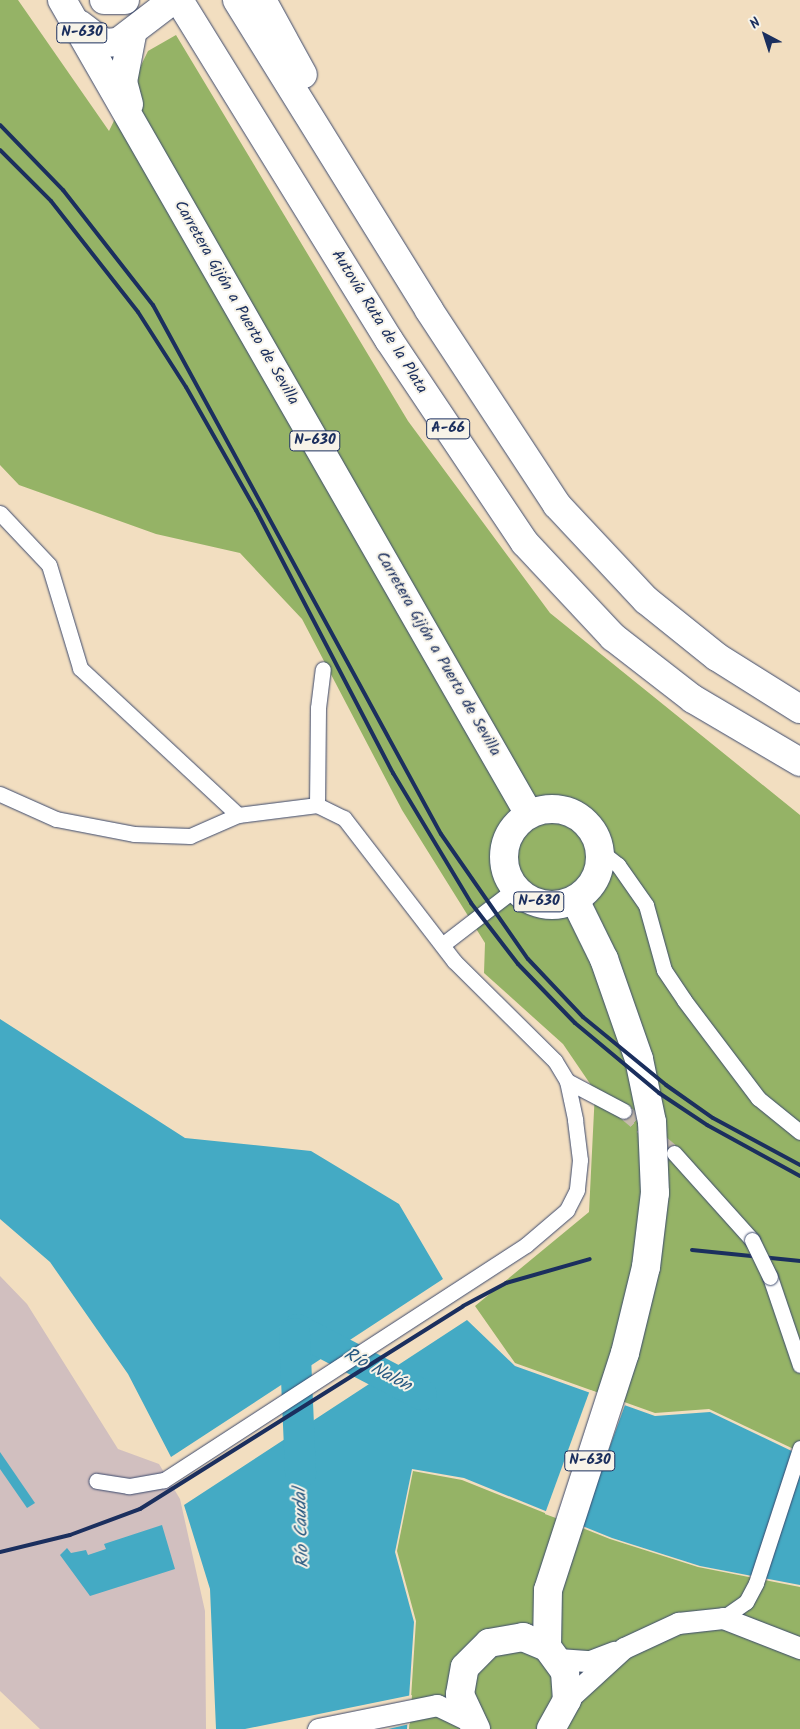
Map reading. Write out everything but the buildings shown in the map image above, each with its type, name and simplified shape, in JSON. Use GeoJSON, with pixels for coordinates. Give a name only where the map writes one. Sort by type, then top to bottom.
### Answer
{"type":"FeatureCollection","features":[{"type":"Feature","properties":{"kind":"highway"},"geometry":{"type":"LineString","coordinates":[[104,0],[125,0]]}},
{"type":"Feature","properties":{"kind":"highway"},"geometry":{"type":"LineString","coordinates":[[102,55],[142,0]]}},
{"type":"Feature","properties":{"kind":"highway","name":"A-66"},"geometry":{"type":"LineString","coordinates":[[237,0],[429,310],[563,512],[646,600],[717,657],[800,709]]}},
{"type":"Feature","properties":{"kind":"highway"},"geometry":{"type":"LineString","coordinates":[[262,0],[429,310]]}},
{"type":"Feature","properties":{"kind":"highway"},"geometry":{"type":"LineString","coordinates":[[102,55],[180,4]]}},
{"type":"Feature","properties":{"kind":"highway","name":"Autovía Ruta de la Plata"},"geometry":{"type":"LineString","coordinates":[[180,4],[389,340],[525,543],[613,637],[693,699],[800,762]]}},
{"type":"Feature","properties":{"kind":"highway"},"geometry":{"type":"LineString","coordinates":[[68,10],[102,55]]}},
{"type":"Feature","properties":{"kind":"highway"},"geometry":{"type":"LineString","coordinates":[[132,35],[123,82],[135,127]]}},
{"type":"Feature","properties":{"kind":"highway","name":"Carretera Gijón a Puerto de Sevilla"},"geometry":{"type":"LineString","coordinates":[[102,55],[135,127],[529,814]]}},
{"type":"Feature","properties":{"kind":"highway"},"geometry":{"type":"LineString","coordinates":[[529,814],[547,808],[566,810],[588,826],[600,850]]}},
{"type":"Feature","properties":{"kind":"highway","name":"N-630"},"geometry":{"type":"LineString","coordinates":[[529,814],[511,830],[503,853],[507,878],[524,898],[549,906],[575,900],[590,888],[599,870],[600,850]]}},
{"type":"Feature","properties":{"kind":"highway","name":"N-630"},"geometry":{"type":"LineString","coordinates":[[465,1667],[482,1648],[505,1637],[530,1615],[551,1580],[626,1353],[646,1267],[654,1202],[652,1122],[631,1032],[604,959],[575,900]]}},
{"type":"Feature","properties":{"kind":"highway","name":"N-630"},"geometry":{"type":"LineString","coordinates":[[551,1580],[553,1653],[566,1679],[560,1720]]}},
{"type":"Feature","properties":{"kind":"highway"},"geometry":{"type":"LineString","coordinates":[[505,1637],[523,1637],[553,1653]]}},
{"type":"Feature","properties":{"kind":"highway"},"geometry":{"type":"LineString","coordinates":[[465,1667],[460,1694],[472,1724]]}},
{"type":"Feature","properties":{"kind":"street"},"geometry":{"type":"LineString","coordinates":[[0,513],[50,565],[80,668],[238,815]]}},
{"type":"Feature","properties":{"kind":"street"},"geometry":{"type":"LineString","coordinates":[[317,805],[318,708],[323,669]]}},
{"type":"Feature","properties":{"kind":"street"},"geometry":{"type":"LineString","coordinates":[[0,794],[85,828],[134,834],[190,836],[238,815],[317,805],[344,818],[366,843],[442,944],[487,998],[555,1061],[567,1081],[580,1160],[578,1190],[567,1210],[526,1246],[164,1480],[129,1486],[96,1481]]}},
{"type":"Feature","properties":{"kind":"street"},"geometry":{"type":"LineString","coordinates":[[600,850],[618,865],[646,905],[664,970],[684,1000],[758,1098],[800,1132]]}},
{"type":"Feature","properties":{"kind":"street"},"geometry":{"type":"LineString","coordinates":[[442,944],[516,888]]}},
{"type":"Feature","properties":{"kind":"street"},"geometry":{"type":"LineString","coordinates":[[567,1081],[624,1111]]}},
{"type":"Feature","properties":{"kind":"street"},"geometry":{"type":"LineString","coordinates":[[674,1153],[752,1240],[770,1277],[800,1366]]}},
{"type":"Feature","properties":{"kind":"street"},"geometry":{"type":"LineString","coordinates":[[723,1618],[746,1602],[756,1583],[800,1448]]}},
{"type":"Feature","properties":{"kind":"street"},"geometry":{"type":"LineString","coordinates":[[553,1653],[590,1661],[624,1648],[678,1623],[723,1618],[800,1648]]}},
{"type":"Feature","properties":{"kind":"street"},"geometry":{"type":"LineString","coordinates":[[560,1720],[624,1648]]}},
{"type":"Feature","properties":{"kind":"street"},"geometry":{"type":"LineString","coordinates":[[437,1705],[465,1667]]}},
{"type":"Feature","properties":{"kind":"street"},"geometry":{"type":"LineString","coordinates":[[318,1729],[437,1705],[472,1724]]}},
{"type":"Feature","properties":{"kind":"shaded area"},"geometry":{"type":"Polygon","coordinates":[[[0,1276],[27,1304],[118,1449],[159,1464],[180,1499],[205,1611],[206,1729],[40,1729],[0,1691],[0,1276]]]}},
{"type":"Feature","properties":{"kind":"green space"},"geometry":{"type":"Polygon","coordinates":[[[0,0],[18,0],[109,131],[148,51],[176,35],[408,421],[550,613],[800,815],[800,1452],[709,1409],[655,1413],[515,1363],[475,1306],[589,1212],[595,1091],[563,1044],[484,973],[485,943],[402,810],[302,619],[240,553],[156,534],[19,485],[0,465],[0,0]]]}},
{"type":"Feature","properties":{"kind":"green space"},"geometry":{"type":"Polygon","coordinates":[[[413,1471],[462,1480],[610,1539],[698,1567],[800,1587],[800,1729],[409,1729],[416,1621],[397,1551],[413,1471]]]}},
{"type":"Feature","properties":{"kind":"water"},"geometry":{"type":"Polygon","coordinates":[[[0,1019],[185,1138],[311,1151],[399,1204],[443,1279],[171,1457],[128,1374],[50,1262],[0,1219],[0,1019]]]}},
{"type":"Feature","properties":{"kind":"water"},"geometry":{"type":"Polygon","coordinates":[[[467,1320],[515,1366],[655,1416],[710,1412],[800,1455],[800,1585],[700,1566],[612,1538],[464,1478],[412,1469],[395,1552],[414,1622],[407,1729],[216,1729],[210,1589],[184,1505],[467,1320]]]}},
{"type":"Feature","properties":{"kind":"water"},"geometry":{"type":"Polygon","coordinates":[[[0,1452],[35,1503],[27,1508],[0,1469],[0,1452]]]}},
{"type":"Feature","properties":{"kind":"water"},"geometry":{"type":"Polygon","coordinates":[[[162,1525],[175,1569],[90,1596],[60,1555],[67,1548],[71,1553],[86,1550],[88,1555],[106,1549],[104,1544],[162,1525]]]}},
{"type":"Feature","properties":{"kind":"pier"},"geometry":{"type":"Polygon","coordinates":[[[590,1390],[626,1403],[581,1527],[545,1514],[590,1390]]]}},
{"type":"Feature","properties":{"kind":"pier"},"geometry":{"type":"Polygon","coordinates":[[[412,1695],[410,1724],[388,1729],[245,1729],[412,1695]]]}},
{"type":"Feature","properties":{"kind":"waterway","name":"Río Nalón"},"geometry":{"type":"LineString","coordinates":[[297,1329],[421,1394]]}},
{"type":"Feature","properties":{"kind":"waterway","name":"Río Caudal"},"geometry":{"type":"LineString","coordinates":[[294,1333],[300,1473]]}},
{"type":"Feature","properties":{"kind":"tunnel"},"geometry":{"type":"LineString","coordinates":[[624,1111],[674,1153]]}},
{"type":"Feature","properties":{"kind":"railway"},"geometry":{"type":"LineString","coordinates":[[0,125],[63,190],[153,305],[441,834],[528,959],[583,1017],[666,1085],[713,1118],[800,1165]]}},
{"type":"Feature","properties":{"kind":"railway"},"geometry":{"type":"LineString","coordinates":[[0,150],[51,201],[138,312],[186,387],[256,510],[393,773],[471,903],[518,964],[575,1023],[659,1093],[707,1125],[800,1176]]}},
{"type":"Feature","properties":{"kind":"railway"},"geometry":{"type":"LineString","coordinates":[[692,1250],[800,1261]]}},
{"type":"Feature","properties":{"kind":"railway"},"geometry":{"type":"LineString","coordinates":[[0,1552],[70,1535],[140,1509],[463,1306],[506,1283],[590,1259]]}}]}
